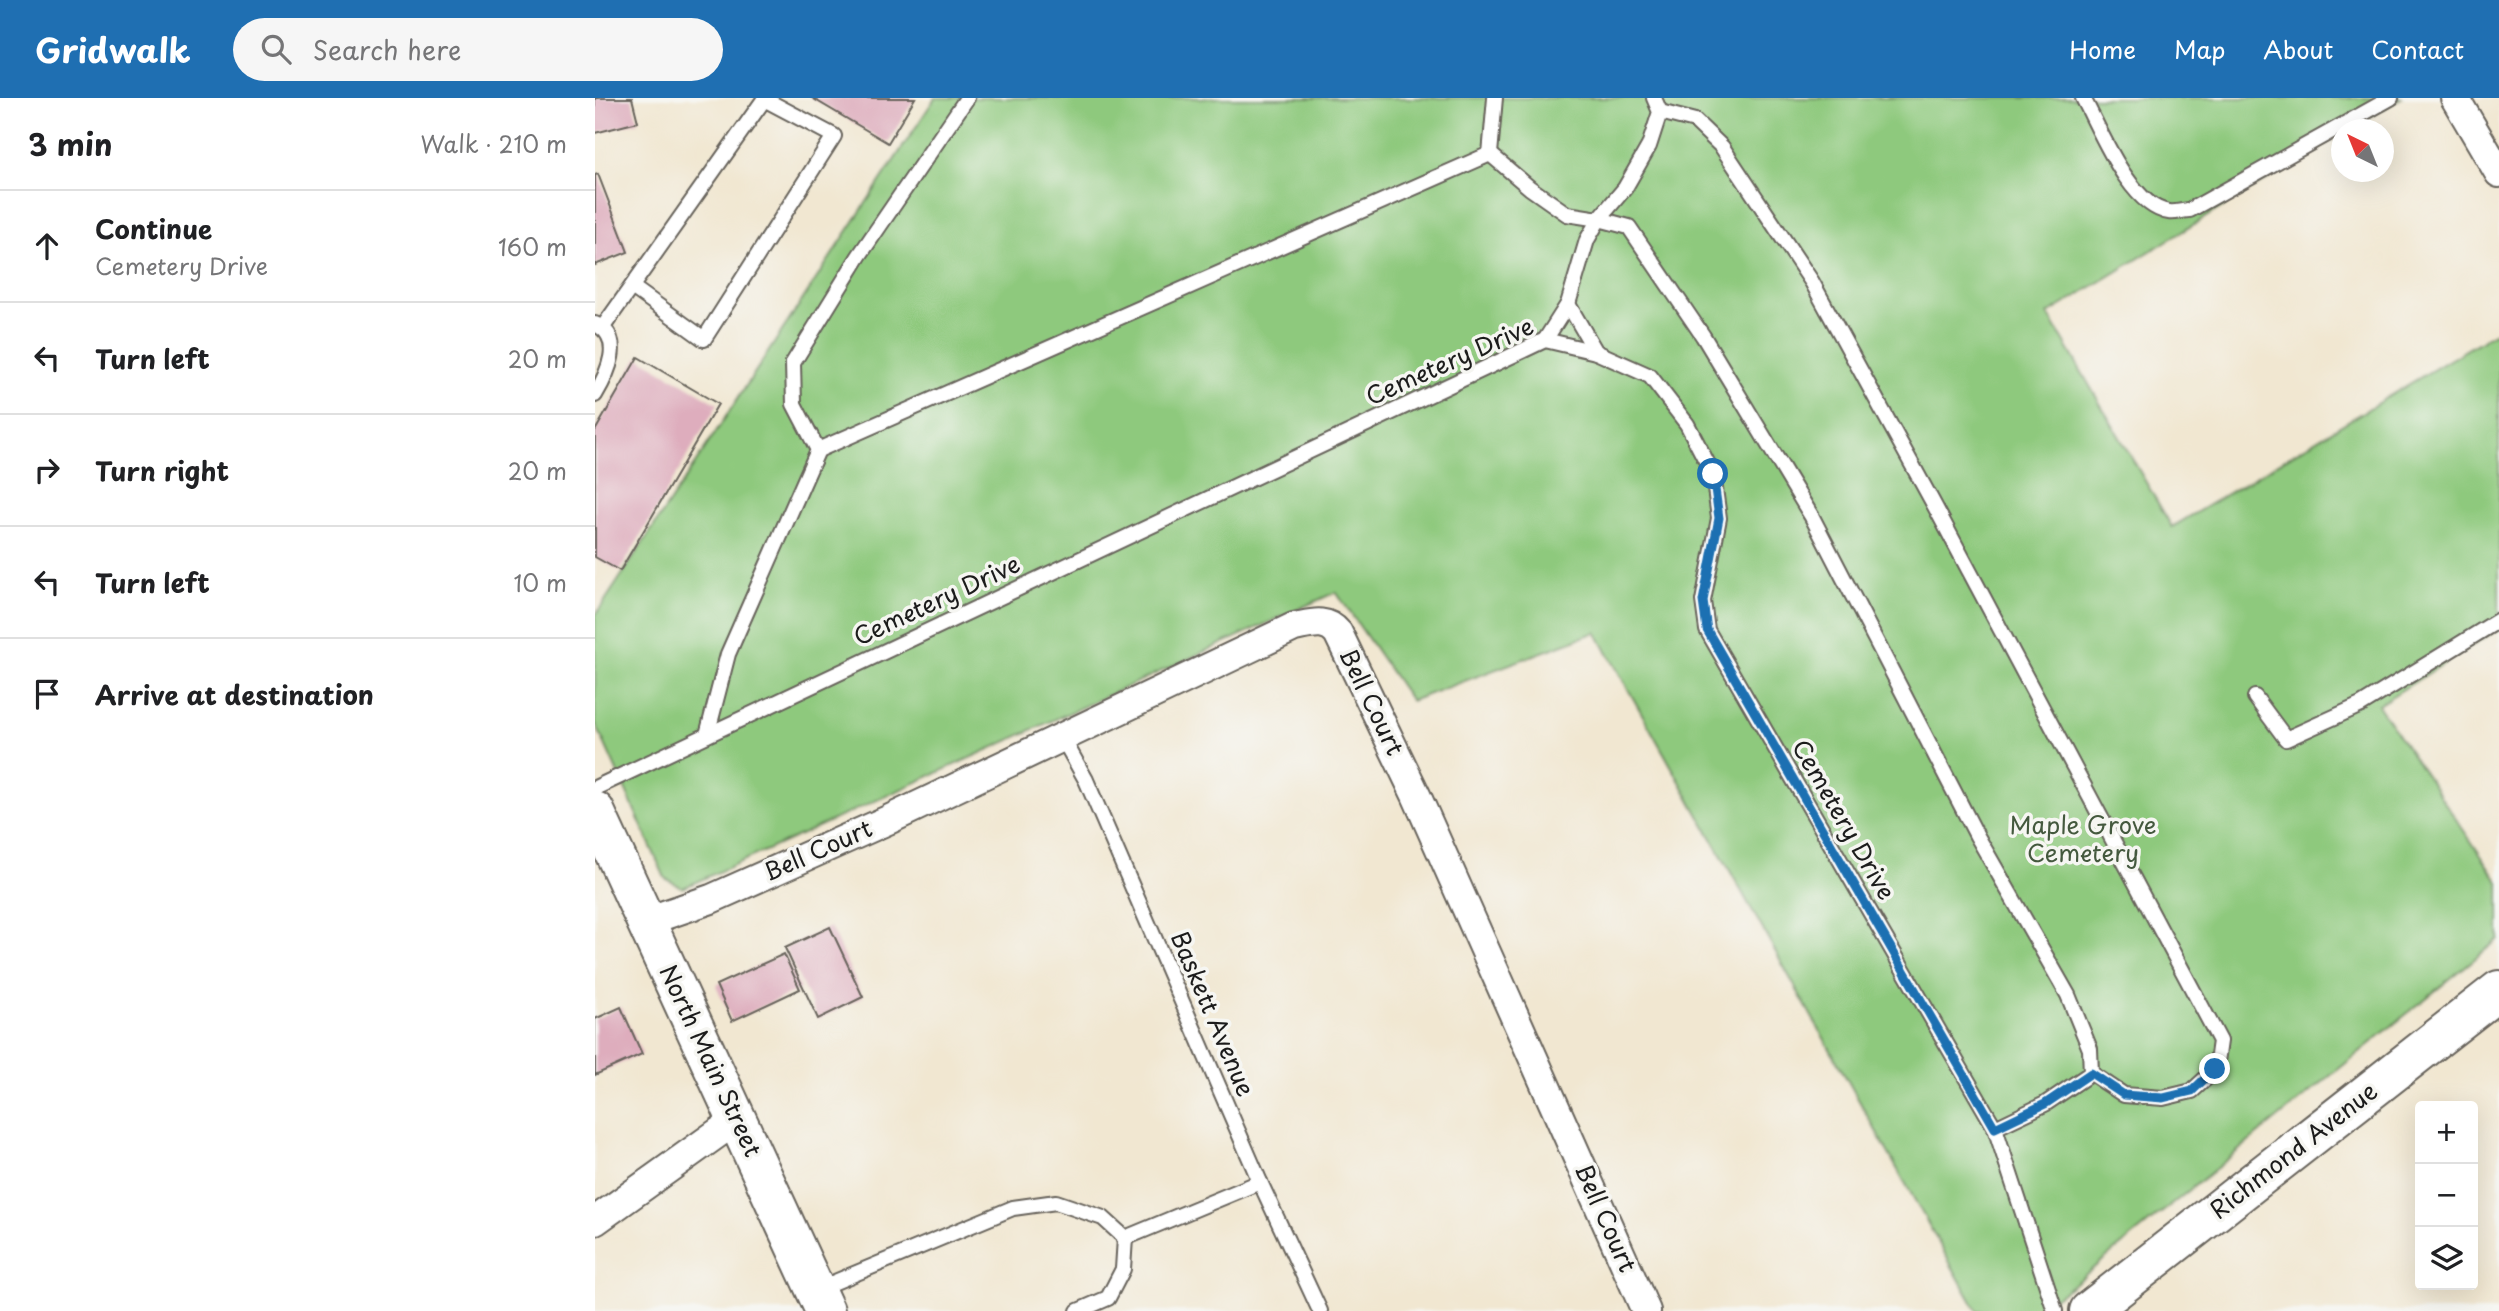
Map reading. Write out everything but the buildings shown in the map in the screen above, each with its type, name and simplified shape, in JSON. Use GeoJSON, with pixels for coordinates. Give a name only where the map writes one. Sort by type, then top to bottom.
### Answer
{"type":"FeatureCollection","features":[{"type":"Feature","properties":{"kind":"main road","name":"North Main Street"},"geometry":{"type":"LineString","coordinates":[[595,811],[821,1300]]}},
{"type":"Feature","properties":{"kind":"main road","name":"Richmond Avenue"},"geometry":{"type":"LineString","coordinates":[[2089,1311],[2499,990]]}},
{"type":"Feature","properties":{"kind":"street"},"geometry":{"type":"LineString","coordinates":[[2455,98],[2499,173]]}},
{"type":"Feature","properties":{"kind":"street","name":"Bell Court"},"geometry":{"type":"LineString","coordinates":[[647,921],[711,899],[888,820],[1294,627],[1320,622],[1332,625],[1416,795],[1646,1311]]}},
{"type":"Feature","properties":{"kind":"street"},"geometry":{"type":"LineString","coordinates":[[595,1221],[736,1119]]}},
{"type":"Feature","properties":{"kind":"lane"},"geometry":{"type":"LineString","coordinates":[[817,450],[794,404],[793,363],[859,256],[967,98]]}},
{"type":"Feature","properties":{"kind":"lane"},"geometry":{"type":"LineString","coordinates":[[1490,154],[1495,98]]}},
{"type":"Feature","properties":{"kind":"lane"},"geometry":{"type":"LineString","coordinates":[[1545,340],[1569,304],[1587,240],[1599,219],[1625,188],[1649,146],[1660,112],[1654,98]]}},
{"type":"Feature","properties":{"kind":"lane"},"geometry":{"type":"LineString","coordinates":[[2083,98],[2129,183],[2148,203],[2168,212],[2190,210],[2391,98]]}},
{"type":"Feature","properties":{"kind":"lane"},"geometry":{"type":"LineString","coordinates":[[595,395],[613,356],[610,339],[599,326],[632,287],[765,99],[834,136],[704,339],[632,287]]}},
{"type":"Feature","properties":{"kind":"lane"},"geometry":{"type":"LineString","coordinates":[[1660,112],[1695,121],[1722,147],[1812,282],[2220,1041],[2215,1069],[2192,1091],[2163,1098],[2124,1095],[2091,1073]]}},
{"type":"Feature","properties":{"kind":"lane"},"geometry":{"type":"LineString","coordinates":[[707,735],[728,654],[817,450],[1490,154]]}},
{"type":"Feature","properties":{"kind":"lane"},"geometry":{"type":"LineString","coordinates":[[1490,154],[1530,188],[1567,214],[1629,227],[1703,336],[1806,507],[1977,836],[2068,995],[2090,1049],[2091,1073]]}},
{"type":"Feature","properties":{"kind":"lane"},"geometry":{"type":"LineString","coordinates":[[1569,304],[1596,352]]}},
{"type":"Feature","properties":{"kind":"lane","name":"Cemetery Drive"},"geometry":{"type":"LineString","coordinates":[[595,788],[1545,340],[1596,352],[1650,376],[1687,424],[1713,474],[1719,518],[1703,601],[1707,630],[1995,1128],[2055,1311]]}},
{"type":"Feature","properties":{"kind":"lane"},"geometry":{"type":"LineString","coordinates":[[2255,697],[2287,739],[2361,705],[2499,620]]}},
{"type":"Feature","properties":{"kind":"lane","name":"Baskett Avenue"},"geometry":{"type":"LineString","coordinates":[[1062,737],[1086,780],[1260,1182],[1320,1311]]}},
{"type":"Feature","properties":{"kind":"lane"},"geometry":{"type":"LineString","coordinates":[[1995,1128],[2045,1104],[2091,1073]]}},
{"type":"Feature","properties":{"kind":"lane"},"geometry":{"type":"LineString","coordinates":[[1125,1238],[1260,1182]]}},
{"type":"Feature","properties":{"kind":"lane"},"geometry":{"type":"LineString","coordinates":[[821,1300],[1013,1208],[1056,1202],[1103,1218],[1125,1238]]}},
{"type":"Feature","properties":{"kind":"lane"},"geometry":{"type":"LineString","coordinates":[[1078,1311],[1108,1298],[1123,1269],[1125,1238]]}},
{"type":"Feature","properties":{"kind":"green space","name":"Maple Grove Cemetery"},"geometry":{"type":"Polygon","coordinates":[[[935,98],[2401,98],[2366,119],[2331,119],[2331,140],[2048,314],[2172,527],[2499,330],[2499,629],[2378,705],[2499,882],[2499,939],[2070,1287],[2035,1311],[1977,1311],[1596,632],[1411,701],[1336,592],[683,888],[665,878],[595,722],[595,616],[935,98]]]}},
{"type":"Feature","properties":{"kind":"route"},"geometry":{"type":"LineString","coordinates":[[1713,474],[1719,518],[1703,601],[1707,630],[1995,1128],[2045,1104],[2091,1073],[2124,1095],[2163,1098],[2192,1091],[2215,1069]]}}]}
